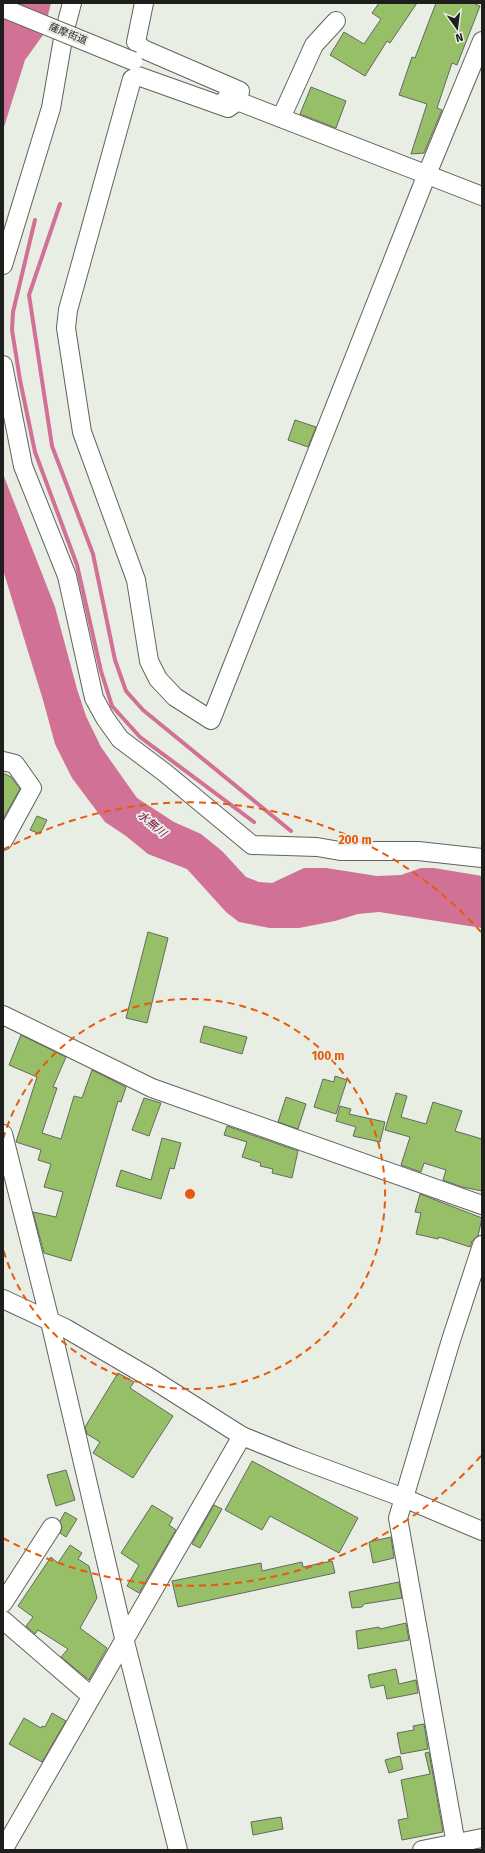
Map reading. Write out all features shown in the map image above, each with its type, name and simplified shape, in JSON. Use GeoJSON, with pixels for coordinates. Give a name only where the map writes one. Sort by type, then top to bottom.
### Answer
{"type":"FeatureCollection","features":[{"type":"Feature","properties":{"kind":"street"},"geometry":{"type":"LineString","coordinates":[[3,265],[51,108],[64,33],[72,3]]}},
{"type":"Feature","properties":{"kind":"street"},"geometry":{"type":"LineString","coordinates":[[144,3],[136,42],[143,50],[240,91],[238,101],[228,108],[138,76],[132,79],[68,310],[66,328],[82,432],[136,580],[149,661],[158,679],[174,697],[211,720],[427,174],[482,41]]}},
{"type":"Feature","properties":{"kind":"street","name":"薩摩街道"},"geometry":{"type":"LineString","coordinates":[[3,8],[133,61],[482,196]]}},
{"type":"Feature","properties":{"kind":"street"},"geometry":{"type":"LineString","coordinates":[[281,118],[314,45],[336,21]]}},
{"type":"Feature","properties":{"kind":"street"},"geometry":{"type":"LineString","coordinates":[[3,365],[23,466],[67,576],[94,698],[105,718],[120,739],[164,772],[252,845],[317,847],[340,851],[418,851],[482,858]]}},
{"type":"Feature","properties":{"kind":"street"},"geometry":{"type":"LineString","coordinates":[[3,761],[15,764],[32,788],[3,841]]}},
{"type":"Feature","properties":{"kind":"street"},"geometry":{"type":"LineString","coordinates":[[3,1015],[152,1088],[482,1204]]}},
{"type":"Feature","properties":{"kind":"street"},"geometry":{"type":"LineString","coordinates":[[3,1134],[124,1638],[178,1850]]}},
{"type":"Feature","properties":{"kind":"street"},"geometry":{"type":"LineString","coordinates":[[456,1847],[398,1518],[482,1245]]}},
{"type":"Feature","properties":{"kind":"street"},"geometry":{"type":"LineString","coordinates":[[3,1299],[64,1328],[149,1377],[242,1436],[404,1498],[482,1531]]}},
{"type":"Feature","properties":{"kind":"street"},"geometry":{"type":"LineString","coordinates":[[5,1846],[242,1436]]}},
{"type":"Feature","properties":{"kind":"street"},"geometry":{"type":"LineString","coordinates":[[3,1603],[52,1527]]}},
{"type":"Feature","properties":{"kind":"street"},"geometry":{"type":"LineString","coordinates":[[3,1620],[91,1696]]}},
{"type":"Feature","properties":{"kind":"street"},"geometry":{"type":"LineString","coordinates":[[422,1850],[456,1847],[482,1838]]}},
{"type":"Feature","properties":{"kind":"water"},"geometry":{"type":"Polygon","coordinates":[[[3,3],[51,3],[43,35],[25,60],[3,130],[3,3]]]}},
{"type":"Feature","properties":{"kind":"water","name":"水無川"},"geometry":{"type":"Polygon","coordinates":[[[3,474],[55,607],[77,689],[86,716],[101,747],[137,798],[174,822],[201,834],[222,851],[246,877],[259,882],[272,883],[304,868],[326,868],[377,876],[401,875],[421,868],[434,868],[482,876],[482,928],[379,912],[358,914],[335,921],[299,928],[270,928],[239,922],[226,912],[187,869],[148,854],[126,836],[105,822],[72,778],[55,744],[3,570],[3,474]]]}},
{"type":"Feature","properties":{"kind":"building"},"geometry":{"type":"Polygon","coordinates":[[[379,3],[417,3],[390,43],[387,41],[365,76],[330,55],[344,32],[364,44],[381,19],[372,13],[379,3]]]}},
{"type":"Feature","properties":{"kind":"building"},"geometry":{"type":"Polygon","coordinates":[[[436,3],[473,3],[480,6],[457,65],[452,63],[437,108],[442,110],[424,153],[411,154],[427,104],[399,95],[412,57],[415,58],[436,3]]]}},
{"type":"Feature","properties":{"kind":"building"},"geometry":{"type":"Polygon","coordinates":[[[311,87],[346,101],[336,128],[300,114],[311,87]]]}},
{"type":"Feature","properties":{"kind":"building"},"geometry":{"type":"Polygon","coordinates":[[[295,420],[316,427],[308,447],[288,440],[295,420]]]}},
{"type":"Feature","properties":{"kind":"building"},"geometry":{"type":"Polygon","coordinates":[[[3,773],[11,777],[20,789],[3,819],[3,773]]]}},
{"type":"Feature","properties":{"kind":"building"},"geometry":{"type":"Polygon","coordinates":[[[37,816],[47,820],[40,834],[30,830],[37,816]]]}},
{"type":"Feature","properties":{"kind":"building"},"geometry":{"type":"Polygon","coordinates":[[[148,932],[168,938],[147,1023],[126,1018],[148,932]]]}},
{"type":"Feature","properties":{"kind":"building"},"geometry":{"type":"Polygon","coordinates":[[[204,1026],[247,1037],[242,1054],[200,1042],[204,1026]]]}},
{"type":"Feature","properties":{"kind":"building"},"geometry":{"type":"Polygon","coordinates":[[[21,1035],[66,1057],[53,1087],[57,1088],[42,1133],[61,1139],[74,1096],[82,1098],[92,1070],[126,1087],[121,1102],[118,1101],[71,1261],[44,1253],[33,1212],[56,1217],[63,1192],[44,1187],[51,1164],[38,1160],[41,1150],[16,1142],[37,1077],[9,1065],[21,1035]]]}},
{"type":"Feature","properties":{"kind":"building"},"geometry":{"type":"Polygon","coordinates":[[[335,1076],[347,1080],[336,1114],[314,1107],[323,1079],[334,1082],[335,1076]]]}},
{"type":"Feature","properties":{"kind":"building"},"geometry":{"type":"Polygon","coordinates":[[[396,1093],[407,1096],[401,1117],[426,1124],[433,1102],[462,1111],[455,1131],[482,1139],[482,1191],[462,1187],[443,1180],[446,1170],[424,1163],[421,1172],[401,1165],[410,1137],[385,1130],[396,1093]]]}},
{"type":"Feature","properties":{"kind":"building"},"geometry":{"type":"Polygon","coordinates":[[[286,1097],[306,1104],[298,1129],[278,1122],[286,1097]]]}},
{"type":"Feature","properties":{"kind":"building"},"geometry":{"type":"Polygon","coordinates":[[[144,1098],[161,1103],[149,1136],[132,1130],[144,1098]]]}},
{"type":"Feature","properties":{"kind":"building"},"geometry":{"type":"Polygon","coordinates":[[[340,1106],[351,1109],[349,1114],[385,1122],[380,1142],[353,1136],[356,1127],[336,1121],[340,1106]]]}},
{"type":"Feature","properties":{"kind":"building"},"geometry":{"type":"Polygon","coordinates":[[[227,1126],[298,1151],[292,1178],[272,1173],[273,1169],[260,1166],[261,1163],[242,1157],[247,1142],[224,1135],[227,1126]]]}},
{"type":"Feature","properties":{"kind":"building"},"geometry":{"type":"Polygon","coordinates":[[[162,1138],[181,1143],[174,1169],[170,1168],[161,1199],[116,1186],[121,1170],[151,1180],[162,1138]]]}},
{"type":"Feature","properties":{"kind":"building"},"geometry":{"type":"Polygon","coordinates":[[[420,1194],[482,1218],[478,1236],[472,1241],[470,1247],[439,1237],[438,1239],[416,1234],[421,1213],[415,1212],[420,1194]]]}},
{"type":"Feature","properties":{"kind":"building"},"geometry":{"type":"Polygon","coordinates":[[[118,1373],[134,1382],[130,1388],[173,1416],[133,1478],[93,1453],[100,1442],[87,1434],[85,1427],[118,1373]]]}},
{"type":"Feature","properties":{"kind":"building"},"geometry":{"type":"Polygon","coordinates":[[[252,1461],[358,1518],[339,1553],[270,1516],[262,1530],[225,1510],[252,1461]]]}},
{"type":"Feature","properties":{"kind":"building"},"geometry":{"type":"Polygon","coordinates":[[[66,1470],[75,1500],[56,1506],[47,1475],[66,1470]]]}},
{"type":"Feature","properties":{"kind":"building"},"geometry":{"type":"Polygon","coordinates":[[[152,1505],[173,1518],[169,1525],[176,1530],[139,1593],[127,1586],[139,1565],[121,1553],[152,1505]]]}},
{"type":"Feature","properties":{"kind":"building"},"geometry":{"type":"Polygon","coordinates":[[[214,1505],[222,1509],[200,1548],[192,1544],[214,1505]]]}},
{"type":"Feature","properties":{"kind":"building"},"geometry":{"type":"Polygon","coordinates":[[[65,1512],[77,1519],[66,1537],[60,1533],[62,1527],[60,1521],[65,1512]]]}},
{"type":"Feature","properties":{"kind":"building"},"geometry":{"type":"Polygon","coordinates":[[[391,1537],[394,1558],[373,1563],[369,1542],[391,1537]]]}},
{"type":"Feature","properties":{"kind":"building"},"geometry":{"type":"Polygon","coordinates":[[[70,1545],[82,1553],[78,1559],[89,1566],[97,1598],[80,1628],[107,1648],[89,1680],[61,1657],[68,1649],[38,1630],[35,1634],[26,1626],[33,1617],[18,1606],[51,1557],[58,1563],[70,1545]]]}},
{"type":"Feature","properties":{"kind":"building"},"geometry":{"type":"Polygon","coordinates":[[[332,1561],[335,1573],[178,1607],[172,1581],[261,1563],[262,1571],[302,1562],[303,1567],[332,1561]]]}},
{"type":"Feature","properties":{"kind":"building"},"geometry":{"type":"Polygon","coordinates":[[[399,1582],[402,1598],[364,1604],[362,1607],[352,1608],[349,1592],[399,1582]]]}},
{"type":"Feature","properties":{"kind":"building"},"geometry":{"type":"Polygon","coordinates":[[[406,1623],[409,1640],[358,1649],[356,1631],[379,1627],[380,1629],[406,1623]]]}},
{"type":"Feature","properties":{"kind":"building"},"geometry":{"type":"Polygon","coordinates":[[[396,1669],[399,1684],[416,1680],[418,1693],[387,1699],[384,1685],[371,1688],[368,1675],[396,1669]]]}},
{"type":"Feature","properties":{"kind":"building"},"geometry":{"type":"Polygon","coordinates":[[[52,1713],[66,1721],[42,1762],[9,1744],[24,1718],[41,1728],[42,1726],[45,1727],[52,1713]]]}},
{"type":"Feature","properties":{"kind":"building"},"geometry":{"type":"Polygon","coordinates":[[[424,1724],[428,1749],[401,1754],[397,1733],[414,1730],[413,1726],[424,1724]]]}},
{"type":"Feature","properties":{"kind":"building"},"geometry":{"type":"Polygon","coordinates":[[[429,1752],[443,1832],[402,1840],[398,1820],[408,1818],[401,1780],[430,1774],[425,1753],[429,1752]]]}},
{"type":"Feature","properties":{"kind":"building"},"geometry":{"type":"Polygon","coordinates":[[[400,1756],[403,1769],[389,1773],[385,1760],[400,1756]]]}},
{"type":"Feature","properties":{"kind":"building"},"geometry":{"type":"Polygon","coordinates":[[[281,1817],[283,1829],[253,1835],[251,1822],[281,1817]]]}},
{"type":"Feature","properties":{"kind":"waterway"},"geometry":{"type":"LineString","coordinates":[[60,204],[29,295],[52,446],[93,554],[115,660],[126,691],[143,710],[291,831]]}},
{"type":"Feature","properties":{"kind":"waterway"},"geometry":{"type":"LineString","coordinates":[[35,220],[13,312],[12,330],[20,380],[35,452],[77,565],[101,671],[112,706],[140,737],[254,822]]}}]}
